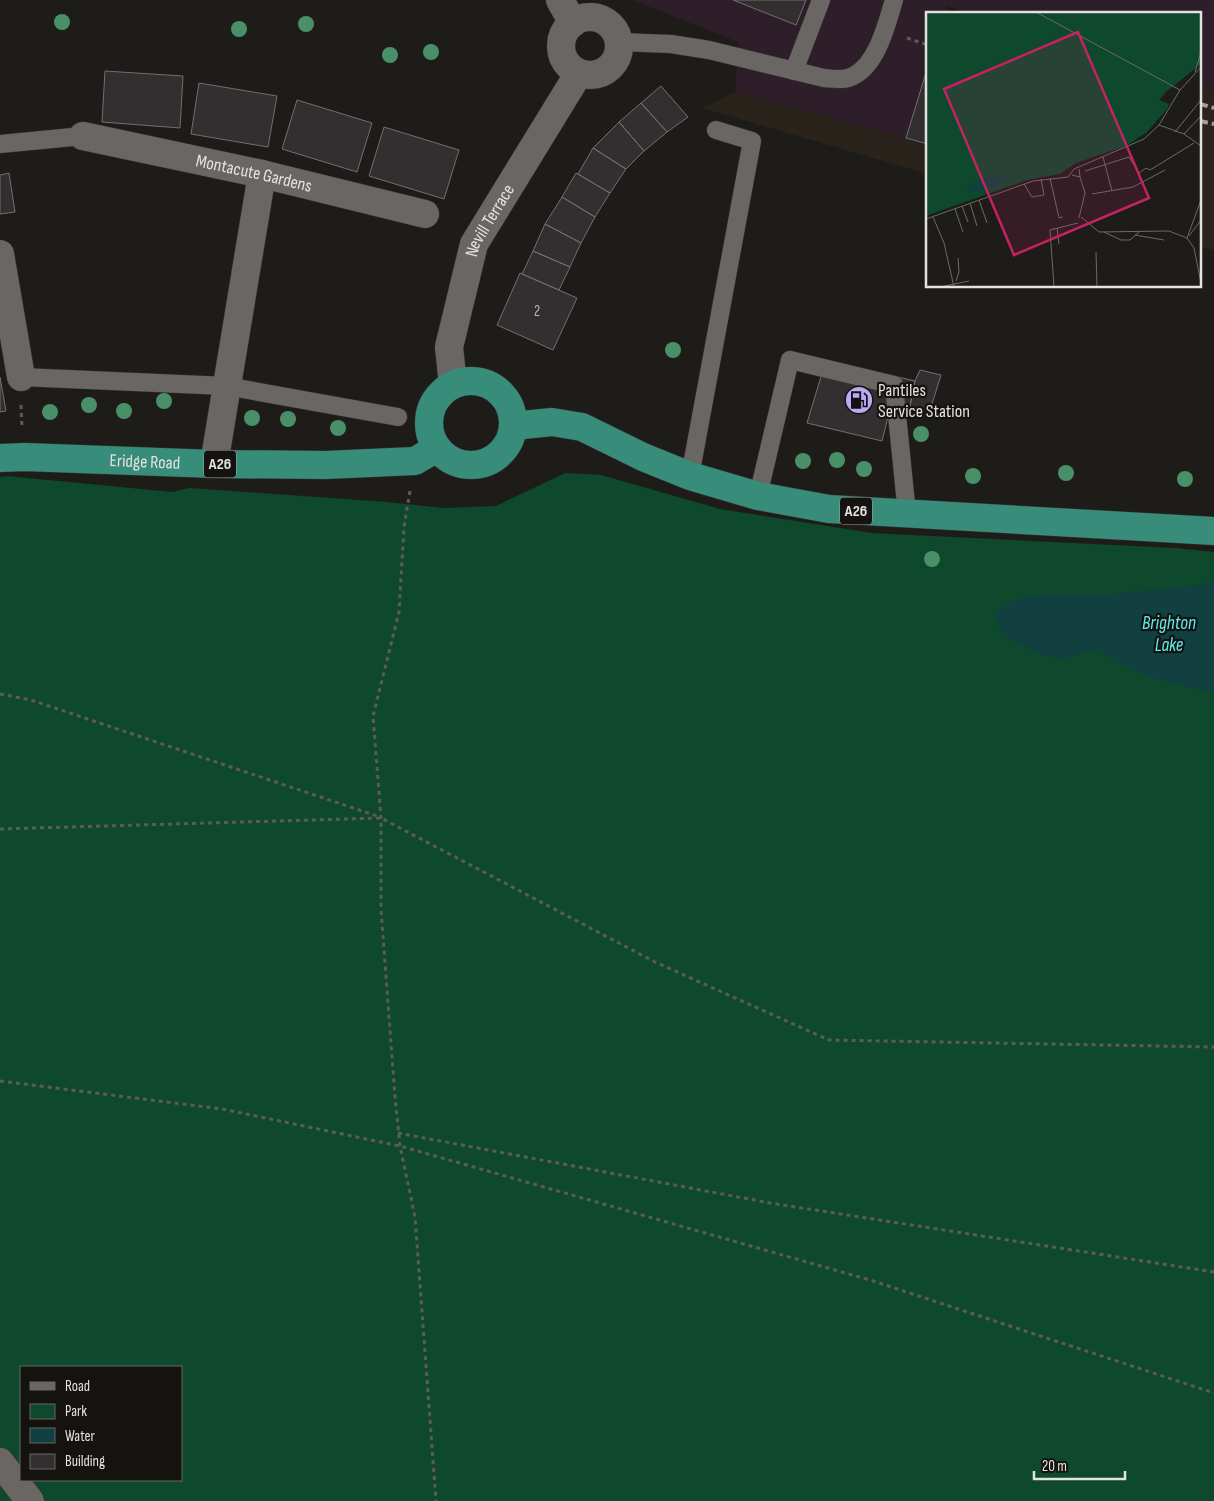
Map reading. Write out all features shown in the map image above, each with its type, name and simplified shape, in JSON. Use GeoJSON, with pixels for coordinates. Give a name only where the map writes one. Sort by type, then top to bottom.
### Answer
{"type":"FeatureCollection","features":[{"type":"Feature","properties":{"kind":"highway"},"geometry":{"type":"LineString","coordinates":[[477,381],[489,384],[499,391],[513,413],[510,440],[502,452],[490,460],[476,464],[426,454],[433,407],[440,394],[453,385],[477,381]]}},
{"type":"Feature","properties":{"kind":"highway","name":"A26"},"geometry":{"type":"LineString","coordinates":[[513,426],[552,422],[582,427],[643,457],[690,476],[758,496],[829,509],[1214,531]]}},
{"type":"Feature","properties":{"kind":"highway","name":"Eridge Road"},"geometry":{"type":"LineString","coordinates":[[0,458],[25,457],[214,464],[325,465],[426,454]]}},
{"type":"Feature","properties":{"kind":"street"},"geometry":{"type":"LineString","coordinates":[[566,11],[598,17],[612,26],[619,42],[615,62],[608,69],[599,74],[589,75],[579,73],[570,67],[561,50],[566,30],[566,11]]}},
{"type":"Feature","properties":{"kind":"street","name":"Nevill Terrace"},"geometry":{"type":"LineString","coordinates":[[453,385],[449,347],[474,244],[579,73]]}},
{"type":"Feature","properties":{"kind":"street","name":"Montacute Gardens"},"geometry":{"type":"LineString","coordinates":[[83,136],[262,174],[425,214]]}},
{"type":"Feature","properties":{"kind":"street"},"geometry":{"type":"LineString","coordinates":[[214,464],[262,174]]}},
{"type":"Feature","properties":{"kind":"street"},"geometry":{"type":"LineString","coordinates":[[0,254],[21,377]]}},
{"type":"Feature","properties":{"kind":"street"},"geometry":{"type":"LineString","coordinates":[[0,1462],[30,1501]]}},
{"type":"Feature","properties":{"kind":"lane"},"geometry":{"type":"LineString","coordinates":[[794,71],[821,0]]}},
{"type":"Feature","properties":{"kind":"lane"},"geometry":{"type":"LineString","coordinates":[[619,42],[671,44],[708,50],[794,71],[842,80],[856,75],[870,60],[882,40],[894,0]]}},
{"type":"Feature","properties":{"kind":"lane"},"geometry":{"type":"LineString","coordinates":[[690,476],[752,141],[716,130]]}},
{"type":"Feature","properties":{"kind":"lane"},"geometry":{"type":"LineString","coordinates":[[0,144],[83,136]]}},
{"type":"Feature","properties":{"kind":"lane"},"geometry":{"type":"LineString","coordinates":[[758,496],[790,360],[894,385],[907,514]]}},
{"type":"Feature","properties":{"kind":"lane"},"geometry":{"type":"LineString","coordinates":[[21,377],[226,386],[398,417]]}},
{"type":"Feature","properties":{"kind":"path"},"geometry":{"type":"LineString","coordinates":[[426,454],[404,527],[399,612],[373,716],[382,818],[381,909],[398,1133],[414,1217],[435,1501],[441,1501]]}},
{"type":"Feature","properties":{"kind":"path"},"geometry":{"type":"LineString","coordinates":[[0,694],[31,700],[382,818],[655,962],[829,1040],[1214,1047]]}},
{"type":"Feature","properties":{"kind":"path"},"geometry":{"type":"LineString","coordinates":[[0,829],[382,818]]}},
{"type":"Feature","properties":{"kind":"path"},"geometry":{"type":"LineString","coordinates":[[0,1081],[222,1109],[400,1146],[870,1280],[1214,1393]]}},
{"type":"Feature","properties":{"kind":"path"},"geometry":{"type":"LineString","coordinates":[[398,1133],[770,1203],[1214,1272]]}},
{"type":"Feature","properties":{"kind":"shaded area"},"geometry":{"type":"Polygon","coordinates":[[[632,0],[1214,0],[1214,89],[1202,86],[1202,12],[965,12],[947,6],[945,12],[926,12],[926,73],[906,138],[735,92],[738,42],[632,0]]]}},
{"type":"Feature","properties":{"kind":"shaded area"},"geometry":{"type":"Polygon","coordinates":[[[926,73],[926,173],[702,108],[735,92],[906,138],[926,73]]]}},
{"type":"Feature","properties":{"kind":"shaded area"},"geometry":{"type":"Polygon","coordinates":[[[1202,86],[1214,89],[1214,250],[1202,248],[1202,86]]]}},
{"type":"Feature","properties":{"kind":"green space"},"geometry":{"type":"Polygon","coordinates":[[[565,473],[601,475],[720,509],[872,533],[1175,548],[1214,552],[1214,1501],[0,1501],[0,477],[7,476],[172,492],[189,488],[387,502],[443,508],[496,506],[565,473]]]}},
{"type":"Feature","properties":{"kind":"water","name":"Brighton Lake"},"geometry":{"type":"Polygon","coordinates":[[[1214,583],[1214,692],[1169,682],[1137,672],[1110,657],[1100,648],[1061,659],[1039,653],[1006,636],[993,616],[1006,604],[1035,595],[1107,595],[1214,583]]]}},
{"type":"Feature","properties":{"kind":"building"},"geometry":{"type":"Polygon","coordinates":[[[733,0],[806,0],[796,25],[733,0]]]}},
{"type":"Feature","properties":{"kind":"building"},"geometry":{"type":"Polygon","coordinates":[[[105,71],[183,76],[180,128],[102,122],[105,71]]]}},
{"type":"Feature","properties":{"kind":"building"},"geometry":{"type":"Polygon","coordinates":[[[926,73],[926,143],[906,138],[926,73]]]}},
{"type":"Feature","properties":{"kind":"building"},"geometry":{"type":"Polygon","coordinates":[[[199,83],[277,96],[268,147],[191,134],[199,83]]]}},
{"type":"Feature","properties":{"kind":"building"},"geometry":{"type":"Polygon","coordinates":[[[661,86],[688,117],[667,132],[641,103],[661,86]]]}},
{"type":"Feature","properties":{"kind":"building"},"geometry":{"type":"Polygon","coordinates":[[[297,100],[372,123],[357,172],[282,149],[297,100]]]}},
{"type":"Feature","properties":{"kind":"building"},"geometry":{"type":"Polygon","coordinates":[[[641,103],[667,132],[644,151],[619,122],[641,103]]]}},
{"type":"Feature","properties":{"kind":"building"},"geometry":{"type":"Polygon","coordinates":[[[619,122],[644,151],[626,169],[593,148],[619,122]]]}},
{"type":"Feature","properties":{"kind":"building"},"geometry":{"type":"Polygon","coordinates":[[[384,127],[459,150],[444,199],[369,176],[384,127]]]}},
{"type":"Feature","properties":{"kind":"building"},"geometry":{"type":"Polygon","coordinates":[[[593,148],[626,169],[610,193],[578,174],[593,148]]]}},
{"type":"Feature","properties":{"kind":"building"},"geometry":{"type":"Polygon","coordinates":[[[9,173],[15,212],[0,214],[0,175],[9,173]]]}},
{"type":"Feature","properties":{"kind":"building"},"geometry":{"type":"Polygon","coordinates":[[[576,173],[610,193],[595,217],[562,197],[576,173]]]}},
{"type":"Feature","properties":{"kind":"building"},"geometry":{"type":"Polygon","coordinates":[[[562,197],[595,217],[581,243],[545,224],[562,197]]]}},
{"type":"Feature","properties":{"kind":"building"},"geometry":{"type":"Polygon","coordinates":[[[545,224],[581,243],[570,267],[533,251],[545,224]]]}},
{"type":"Feature","properties":{"kind":"building"},"geometry":{"type":"Polygon","coordinates":[[[533,251],[570,267],[559,290],[522,274],[533,251]]]}},
{"type":"Feature","properties":{"kind":"building"},"geometry":{"type":"Polygon","coordinates":[[[520,273],[577,298],[553,350],[497,325],[520,273]]]}},
{"type":"Feature","properties":{"kind":"building"},"geometry":{"type":"Polygon","coordinates":[[[826,360],[915,381],[909,411],[890,409],[882,441],[807,423],[826,360]]]}},
{"type":"Feature","properties":{"kind":"building"},"geometry":{"type":"Polygon","coordinates":[[[920,370],[941,375],[928,417],[909,411],[915,381],[920,370]]]}},
{"type":"Feature","properties":{"kind":"building"},"geometry":{"type":"Polygon","coordinates":[[[0,377],[6,411],[0,412],[0,377]]]}},
{"type":"Feature","properties":{"kind":"railway"},"geometry":{"type":"LineString","coordinates":[[1202,105],[1214,108]]}},
{"type":"Feature","properties":{"kind":"railway"},"geometry":{"type":"LineString","coordinates":[[1202,121],[1214,124]]}},
{"type":"Feature","properties":{"kind":"place","name":"Pantiles Service Station"},"geometry":{"type":"Point","coordinates":[859,400]}}]}
